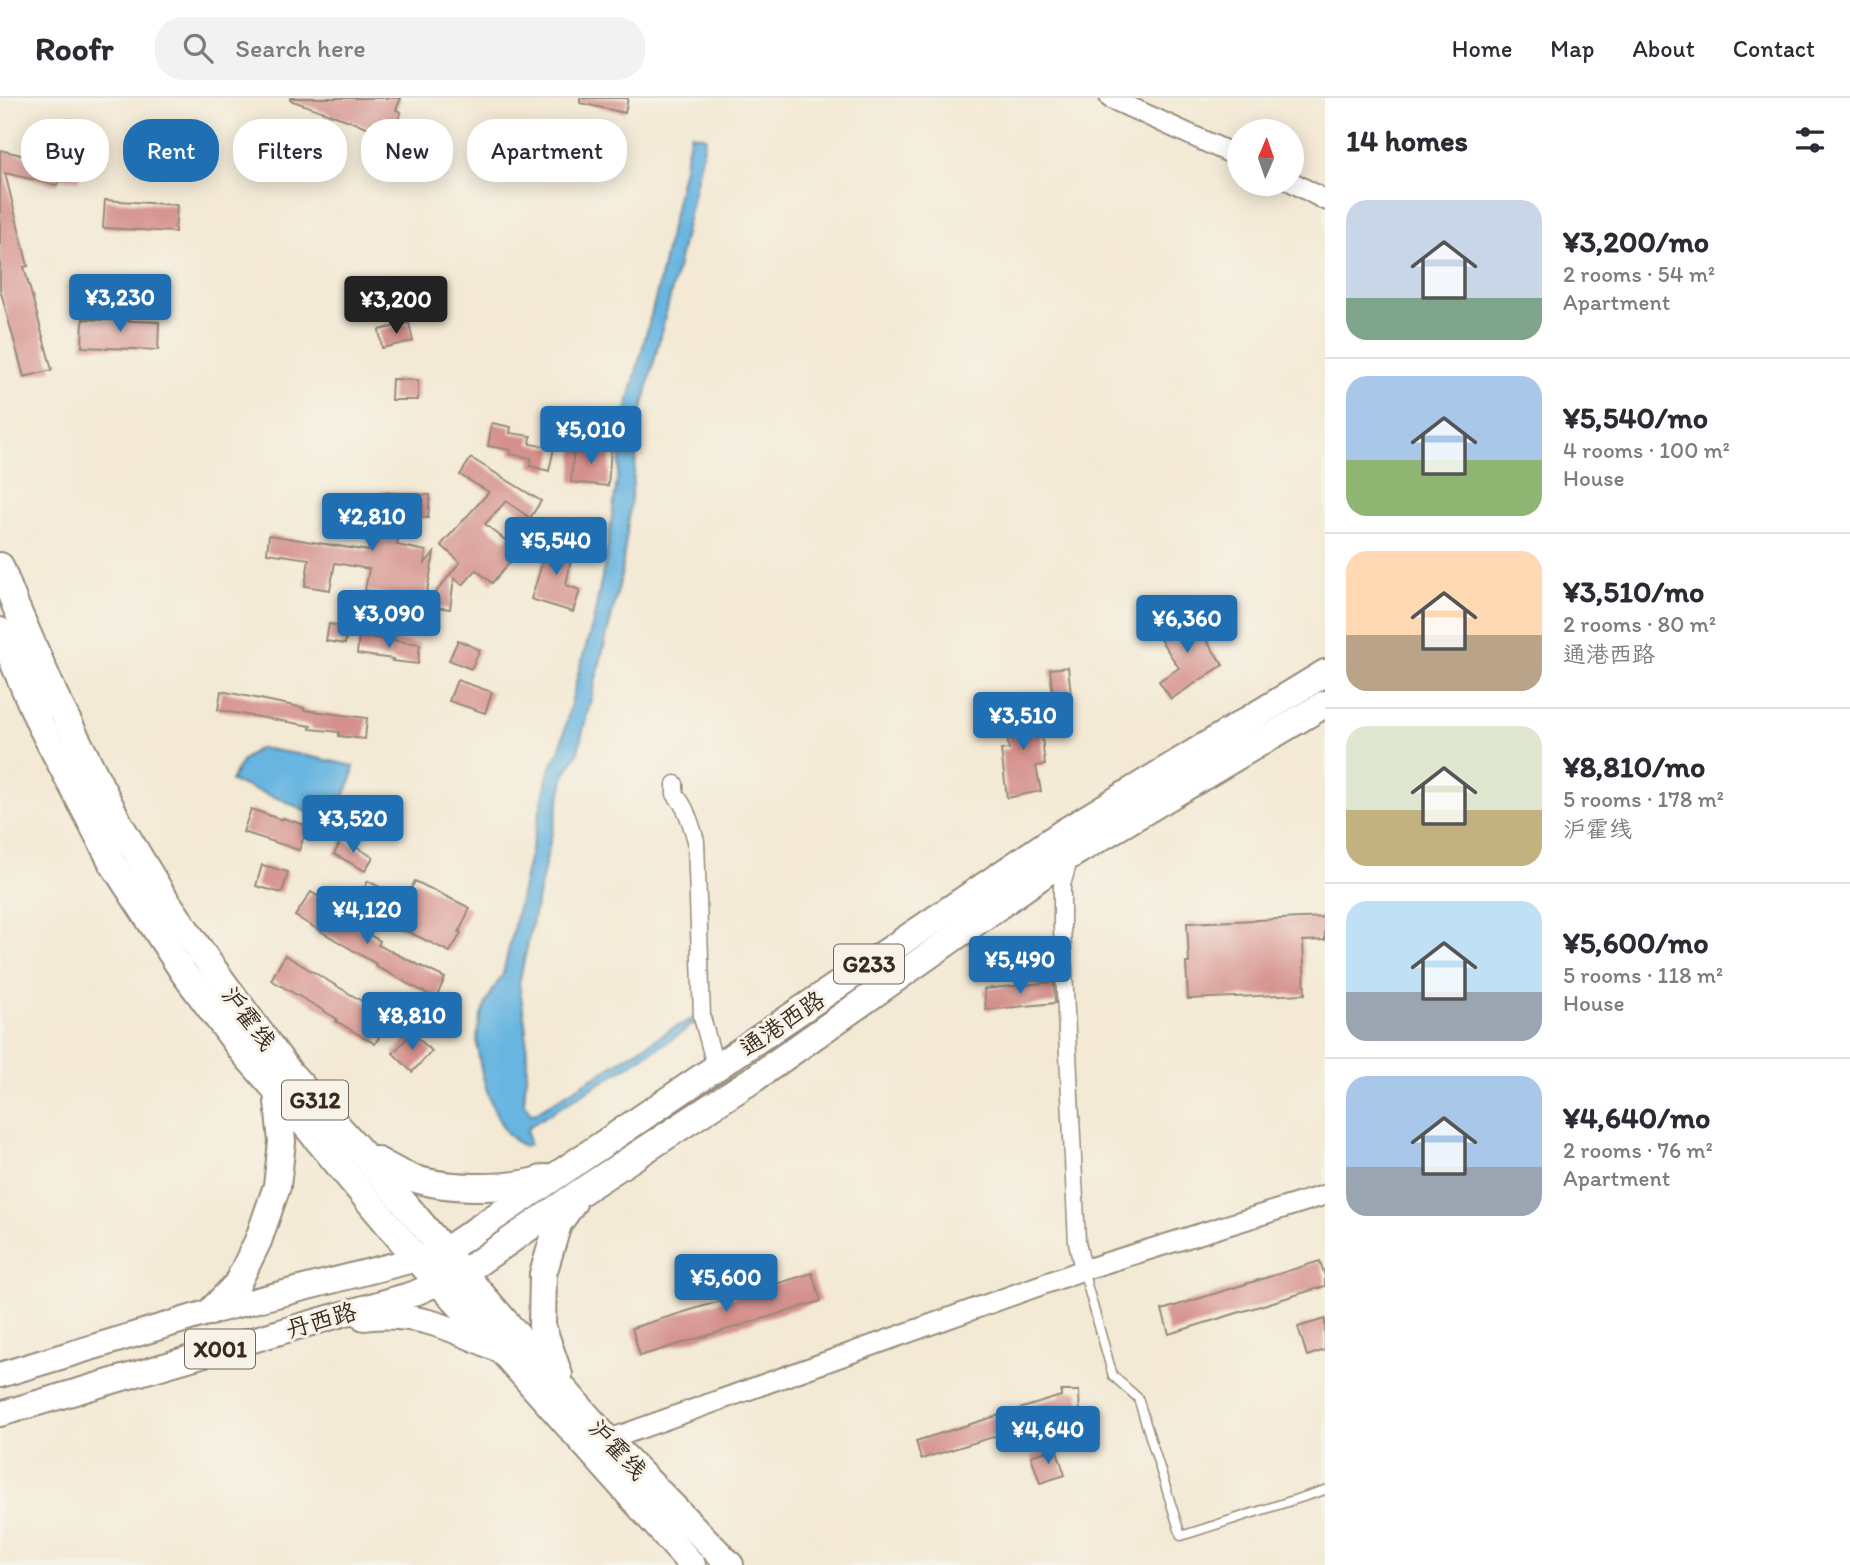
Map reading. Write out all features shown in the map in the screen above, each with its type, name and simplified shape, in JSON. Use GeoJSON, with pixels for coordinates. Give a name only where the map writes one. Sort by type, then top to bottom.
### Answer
{"type":"FeatureCollection","features":[{"type":"Feature","properties":{"kind":"highway","name":"沪霍线"},"geometry":{"type":"LineString","coordinates":[[0,566],[55,696],[120,825],[161,893],[211,966],[289,1072],[445,1251],[452,1278],[502,1351],[692,1565]]}},
{"type":"Feature","properties":{"kind":"highway","name":"沪霍线"},"geometry":{"type":"LineString","coordinates":[[0,631],[40,724],[113,864],[184,973],[243,1052],[417,1259],[452,1278],[563,1387],[608,1440],[730,1565]]}},
{"type":"Feature","properties":{"kind":"highway","name":"通港西路"},"geometry":{"type":"LineString","coordinates":[[417,1259],[445,1251],[1064,832],[1325,673]]}},
{"type":"Feature","properties":{"kind":"highway","name":"通港西路"},"geometry":{"type":"LineString","coordinates":[[452,1278],[755,1078],[1071,855],[1325,704]]}},
{"type":"Feature","properties":{"kind":"highway"},"geometry":{"type":"LineString","coordinates":[[210,1312],[237,1284],[258,1241],[277,1186],[282,1142],[277,1091]]}},
{"type":"Feature","properties":{"kind":"highway"},"geometry":{"type":"LineString","coordinates":[[362,1153],[406,1176],[453,1185],[515,1185],[566,1170]]}},
{"type":"Feature","properties":{"kind":"highway"},"geometry":{"type":"LineString","coordinates":[[563,1387],[542,1326],[543,1274],[558,1224],[579,1194]]}},
{"type":"Feature","properties":{"kind":"main road","name":"丹西路"},"geometry":{"type":"LineString","coordinates":[[0,1375],[210,1312],[417,1259]]}},
{"type":"Feature","properties":{"kind":"main road","name":"丹西路"},"geometry":{"type":"LineString","coordinates":[[0,1414],[413,1294],[452,1278]]}},
{"type":"Feature","properties":{"kind":"main road"},"geometry":{"type":"LineString","coordinates":[[297,1326],[384,1315],[433,1321],[502,1351]]}},
{"type":"Feature","properties":{"kind":"street"},"geometry":{"type":"LineString","coordinates":[[1110,98],[1227,152]]}},
{"type":"Feature","properties":{"kind":"street"},"geometry":{"type":"LineString","coordinates":[[1304,189],[1325,200]]}},
{"type":"Feature","properties":{"kind":"street"},"geometry":{"type":"LineString","coordinates":[[675,783],[675,794],[690,820],[696,841],[702,1017],[716,1069]]}},
{"type":"Feature","properties":{"kind":"street"},"geometry":{"type":"LineString","coordinates":[[1071,855],[1062,885],[1062,928],[1077,1242],[1083,1270]]}},
{"type":"Feature","properties":{"kind":"street"},"geometry":{"type":"LineString","coordinates":[[608,1440],[1083,1270],[1325,1195]]}},
{"type":"Feature","properties":{"kind":"lane"},"geometry":{"type":"LineString","coordinates":[[1083,1270],[1114,1376],[1138,1398],[1181,1536],[1325,1490]]}},
{"type":"Feature","properties":{"kind":"water"},"geometry":{"type":"Polygon","coordinates":[[[691,134],[706,137],[638,426],[621,578],[577,755],[565,774],[519,983],[526,1029],[524,1103],[532,1115],[674,1028],[695,1018],[696,1022],[530,1126],[527,1130],[529,1144],[524,1147],[507,1133],[489,1097],[478,1054],[478,1029],[488,1000],[503,974],[549,771],[560,749],[593,623],[606,556],[623,423],[658,288],[691,134]]]}},
{"type":"Feature","properties":{"kind":"water"},"geometry":{"type":"Polygon","coordinates":[[[260,748],[354,766],[352,778],[337,812],[326,818],[318,818],[283,800],[231,781],[250,754],[260,748]]]}},
{"type":"Feature","properties":{"kind":"building"},"geometry":{"type":"Polygon","coordinates":[[[401,98],[396,110],[401,112],[398,119],[361,119],[361,125],[290,100],[401,98]]]}},
{"type":"Feature","properties":{"kind":"building"},"geometry":{"type":"Polygon","coordinates":[[[580,98],[628,98],[625,113],[580,103],[580,98]]]}},
{"type":"Feature","properties":{"kind":"building"},"geometry":{"type":"Polygon","coordinates":[[[0,150],[21,155],[21,177],[5,173],[28,266],[24,267],[52,370],[24,377],[0,289],[0,150]]]}},
{"type":"Feature","properties":{"kind":"building"},"geometry":{"type":"Polygon","coordinates":[[[105,200],[177,205],[175,232],[103,228],[105,200]]]}},
{"type":"Feature","properties":{"kind":"building"},"geometry":{"type":"Polygon","coordinates":[[[83,319],[159,322],[158,350],[82,347],[83,319]]]}},
{"type":"Feature","properties":{"kind":"building"},"geometry":{"type":"Polygon","coordinates":[[[409,323],[413,341],[382,348],[379,330],[409,323]]]}},
{"type":"Feature","properties":{"kind":"building"},"geometry":{"type":"Polygon","coordinates":[[[392,379],[418,380],[418,400],[391,400],[392,379]]]}},
{"type":"Feature","properties":{"kind":"building"},"geometry":{"type":"Polygon","coordinates":[[[492,423],[511,427],[510,433],[531,436],[530,444],[554,448],[549,471],[530,466],[531,458],[510,454],[511,450],[488,446],[492,423]]]}},
{"type":"Feature","properties":{"kind":"building"},"geometry":{"type":"Polygon","coordinates":[[[574,446],[611,449],[608,486],[571,482],[574,446]]]}},
{"type":"Feature","properties":{"kind":"building"},"geometry":{"type":"Polygon","coordinates":[[[471,458],[541,501],[530,518],[506,501],[485,524],[505,540],[513,532],[522,534],[529,540],[492,583],[476,570],[463,585],[454,578],[450,609],[425,606],[460,562],[441,545],[489,492],[460,475],[471,458]]]}},
{"type":"Feature","properties":{"kind":"building"},"geometry":{"type":"Polygon","coordinates":[[[380,492],[430,495],[428,518],[403,517],[397,545],[426,551],[425,563],[434,553],[425,602],[365,590],[369,569],[335,563],[330,590],[305,586],[309,559],[267,553],[269,535],[369,551],[373,531],[378,532],[380,492]]]}},
{"type":"Feature","properties":{"kind":"building"},"geometry":{"type":"Polygon","coordinates":[[[547,539],[574,545],[566,585],[580,590],[573,612],[531,599],[547,539]]]}},
{"type":"Feature","properties":{"kind":"building"},"geometry":{"type":"Polygon","coordinates":[[[1187,612],[1223,665],[1171,699],[1159,681],[1179,668],[1156,633],[1187,612]]]}},
{"type":"Feature","properties":{"kind":"building"},"geometry":{"type":"Polygon","coordinates":[[[329,624],[348,627],[345,644],[326,641],[329,624]]]}},
{"type":"Feature","properties":{"kind":"building"},"geometry":{"type":"Polygon","coordinates":[[[359,636],[420,644],[418,664],[357,654],[359,636]]]}},
{"type":"Feature","properties":{"kind":"building"},"geometry":{"type":"Polygon","coordinates":[[[458,640],[480,650],[471,669],[449,660],[458,640]]]}},
{"type":"Feature","properties":{"kind":"building"},"geometry":{"type":"Polygon","coordinates":[[[1068,667],[1072,704],[1054,706],[1050,669],[1068,667]]]}},
{"type":"Feature","properties":{"kind":"building"},"geometry":{"type":"Polygon","coordinates":[[[457,680],[492,692],[485,713],[449,701],[457,680]]]}},
{"type":"Feature","properties":{"kind":"building"},"geometry":{"type":"Polygon","coordinates":[[[221,691],[304,710],[367,718],[365,739],[339,736],[339,732],[310,729],[311,726],[218,710],[221,691]]]}},
{"type":"Feature","properties":{"kind":"building"},"geometry":{"type":"Polygon","coordinates":[[[1041,709],[1045,765],[1036,766],[1041,791],[1007,798],[1001,750],[1009,749],[1003,714],[1041,709]]]}},
{"type":"Feature","properties":{"kind":"building"},"geometry":{"type":"Polygon","coordinates":[[[251,809],[308,826],[299,850],[243,832],[251,809]]]}},
{"type":"Feature","properties":{"kind":"building"},"geometry":{"type":"Polygon","coordinates":[[[342,839],[373,857],[365,871],[334,854],[342,839]]]}},
{"type":"Feature","properties":{"kind":"building"},"geometry":{"type":"Polygon","coordinates":[[[262,865],[288,872],[282,893],[256,886],[262,865]]]}},
{"type":"Feature","properties":{"kind":"building"},"geometry":{"type":"Polygon","coordinates":[[[368,881],[405,900],[415,881],[470,908],[459,932],[461,933],[450,952],[390,923],[393,918],[358,900],[368,881]]]}},
{"type":"Feature","properties":{"kind":"building"},"geometry":{"type":"Polygon","coordinates":[[[311,892],[337,908],[333,914],[380,941],[378,945],[445,978],[436,998],[375,966],[376,964],[295,916],[311,892]]]}},
{"type":"Feature","properties":{"kind":"building"},"geometry":{"type":"Polygon","coordinates":[[[1325,917],[1325,940],[1303,941],[1305,994],[1188,999],[1187,923],[1325,917]]]}},
{"type":"Feature","properties":{"kind":"building"},"geometry":{"type":"Polygon","coordinates":[[[285,955],[390,1018],[375,1044],[271,980],[285,955]]]}},
{"type":"Feature","properties":{"kind":"building"},"geometry":{"type":"Polygon","coordinates":[[[1054,982],[1055,1003],[986,1010],[984,989],[1054,982]]]}},
{"type":"Feature","properties":{"kind":"building"},"geometry":{"type":"Polygon","coordinates":[[[412,1033],[432,1051],[412,1072],[393,1053],[412,1033]]]}},
{"type":"Feature","properties":{"kind":"building"},"geometry":{"type":"Polygon","coordinates":[[[1320,1261],[1325,1286],[1169,1334],[1162,1310],[1320,1261]]]}},
{"type":"Feature","properties":{"kind":"building"},"geometry":{"type":"Polygon","coordinates":[[[812,1273],[821,1301],[640,1356],[632,1328],[812,1273]]]}},
{"type":"Feature","properties":{"kind":"building"},"geometry":{"type":"Polygon","coordinates":[[[1325,1319],[1325,1350],[1307,1356],[1298,1327],[1325,1319]]]}},
{"type":"Feature","properties":{"kind":"building"},"geometry":{"type":"Polygon","coordinates":[[[1061,1391],[1079,1391],[1080,1421],[1062,1422],[1062,1416],[921,1459],[916,1441],[1061,1396],[1061,1391]]]}},
{"type":"Feature","properties":{"kind":"building"},"geometry":{"type":"Polygon","coordinates":[[[1056,1448],[1065,1475],[1040,1483],[1031,1456],[1056,1448]]]}}]}
